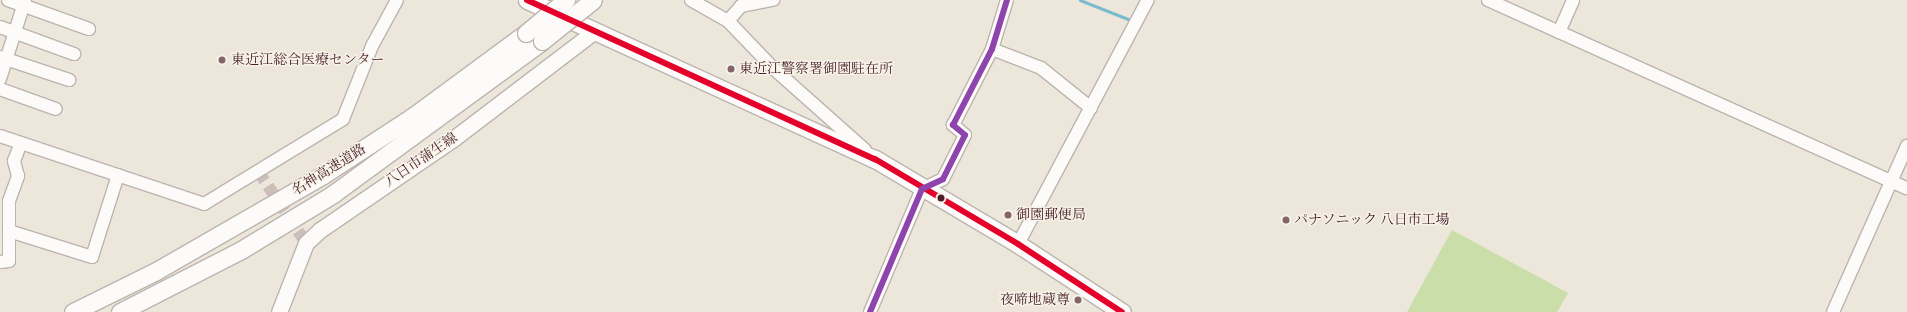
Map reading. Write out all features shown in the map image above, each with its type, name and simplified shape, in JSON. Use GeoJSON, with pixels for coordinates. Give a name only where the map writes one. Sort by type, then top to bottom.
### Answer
{"type":"FeatureCollection","features":[{"type":"Feature","properties":{"kind":"highway"},"geometry":{"type":"LineString","coordinates":[[526,0],[875,159],[922,189],[1018,244],[1122,312]]}},
{"type":"Feature","properties":{"kind":"highway","name":"名神高速道路"},"geometry":{"type":"LineString","coordinates":[[73,312],[190,253],[322,175],[412,117],[526,33],[566,0]]}},
{"type":"Feature","properties":{"kind":"highway","name":"名神高速道路"},"geometry":{"type":"LineString","coordinates":[[120,312],[241,250],[333,194],[542,41],[593,0]]}},
{"type":"Feature","properties":{"kind":"highway"},"geometry":{"type":"LineString","coordinates":[[142,312],[244,255],[333,194]]}},
{"type":"Feature","properties":{"kind":"main road","name":"八日市蒲生線"},"geometry":{"type":"LineString","coordinates":[[279,312],[306,243],[320,230],[453,139],[595,32]]}},
{"type":"Feature","properties":{"kind":"street"},"geometry":{"type":"LineString","coordinates":[[8,0],[25,3],[89,29]]}},
{"type":"Feature","properties":{"kind":"street"},"geometry":{"type":"LineString","coordinates":[[0,136],[204,204],[343,119],[372,46],[397,0]]}},
{"type":"Feature","properties":{"kind":"street"},"geometry":{"type":"LineString","coordinates":[[691,0],[728,21],[773,68],[875,159]]}},
{"type":"Feature","properties":{"kind":"street"},"geometry":{"type":"LineString","coordinates":[[728,21],[741,6],[773,0]]}},
{"type":"Feature","properties":{"kind":"street"},"geometry":{"type":"LineString","coordinates":[[870,312],[922,189],[942,179],[965,135],[953,125],[992,49],[1007,0]]}},
{"type":"Feature","properties":{"kind":"street"},"geometry":{"type":"LineString","coordinates":[[1018,244],[1148,0]]}},
{"type":"Feature","properties":{"kind":"street"},"geometry":{"type":"LineString","coordinates":[[1488,0],[1907,188]]}},
{"type":"Feature","properties":{"kind":"street"},"geometry":{"type":"LineString","coordinates":[[1559,32],[1573,0]]}},
{"type":"Feature","properties":{"kind":"street"},"geometry":{"type":"LineString","coordinates":[[0,79],[4,58],[25,3]]}},
{"type":"Feature","properties":{"kind":"street"},"geometry":{"type":"LineString","coordinates":[[0,27],[74,54]]}},
{"type":"Feature","properties":{"kind":"street"},"geometry":{"type":"LineString","coordinates":[[992,49],[1042,68],[1091,108]]}},
{"type":"Feature","properties":{"kind":"street"},"geometry":{"type":"LineString","coordinates":[[4,58],[69,80]]}},
{"type":"Feature","properties":{"kind":"street"},"geometry":{"type":"LineString","coordinates":[[0,89],[56,109]]}},
{"type":"Feature","properties":{"kind":"street"},"geometry":{"type":"LineString","coordinates":[[0,262],[9,260],[9,201],[18,176],[14,161],[21,143]]}},
{"type":"Feature","properties":{"kind":"street"},"geometry":{"type":"LineString","coordinates":[[1833,312],[1907,146]]}},
{"type":"Feature","properties":{"kind":"street"},"geometry":{"type":"LineString","coordinates":[[9,231],[92,257],[118,175]]}},
{"type":"Feature","properties":{"kind":"green space"},"geometry":{"type":"Polygon","coordinates":[[[1452,230],[1568,293],[1557,312],[1407,312],[1452,230]]]}},
{"type":"Feature","properties":{"kind":"waterway"},"geometry":{"type":"LineString","coordinates":[[1080,0],[1133,21]]}},
{"type":"Feature","properties":{"kind":"tunnel"},"geometry":{"type":"LineString","coordinates":[[258,171],[306,243]]}},
{"type":"Feature","properties":{"kind":"transit line"},"geometry":{"type":"LineString","coordinates":[[527,0],[875,159],[1018,244],[1122,312]]}},
{"type":"Feature","properties":{"kind":"transit line"},"geometry":{"type":"LineString","coordinates":[[870,312],[922,189],[943,179],[965,135],[953,125],[992,49],[1007,0]]}},
{"type":"Feature","properties":{"kind":"place","name":"東近江総合医療センター"},"geometry":{"type":"Point","coordinates":[222,60]}},
{"type":"Feature","properties":{"kind":"place","name":"東近江警察署御園駐在所"},"geometry":{"type":"Point","coordinates":[731,69]}},
{"type":"Feature","properties":{"kind":"place","name":"御園郵便局"},"geometry":{"type":"Point","coordinates":[1008,215]}},
{"type":"Feature","properties":{"kind":"place","name":"パナソニック 八日市工場"},"geometry":{"type":"Point","coordinates":[1286,220]}},
{"type":"Feature","properties":{"kind":"place","name":"夜啼地蔵尊"},"geometry":{"type":"Point","coordinates":[1078,300]}}]}
